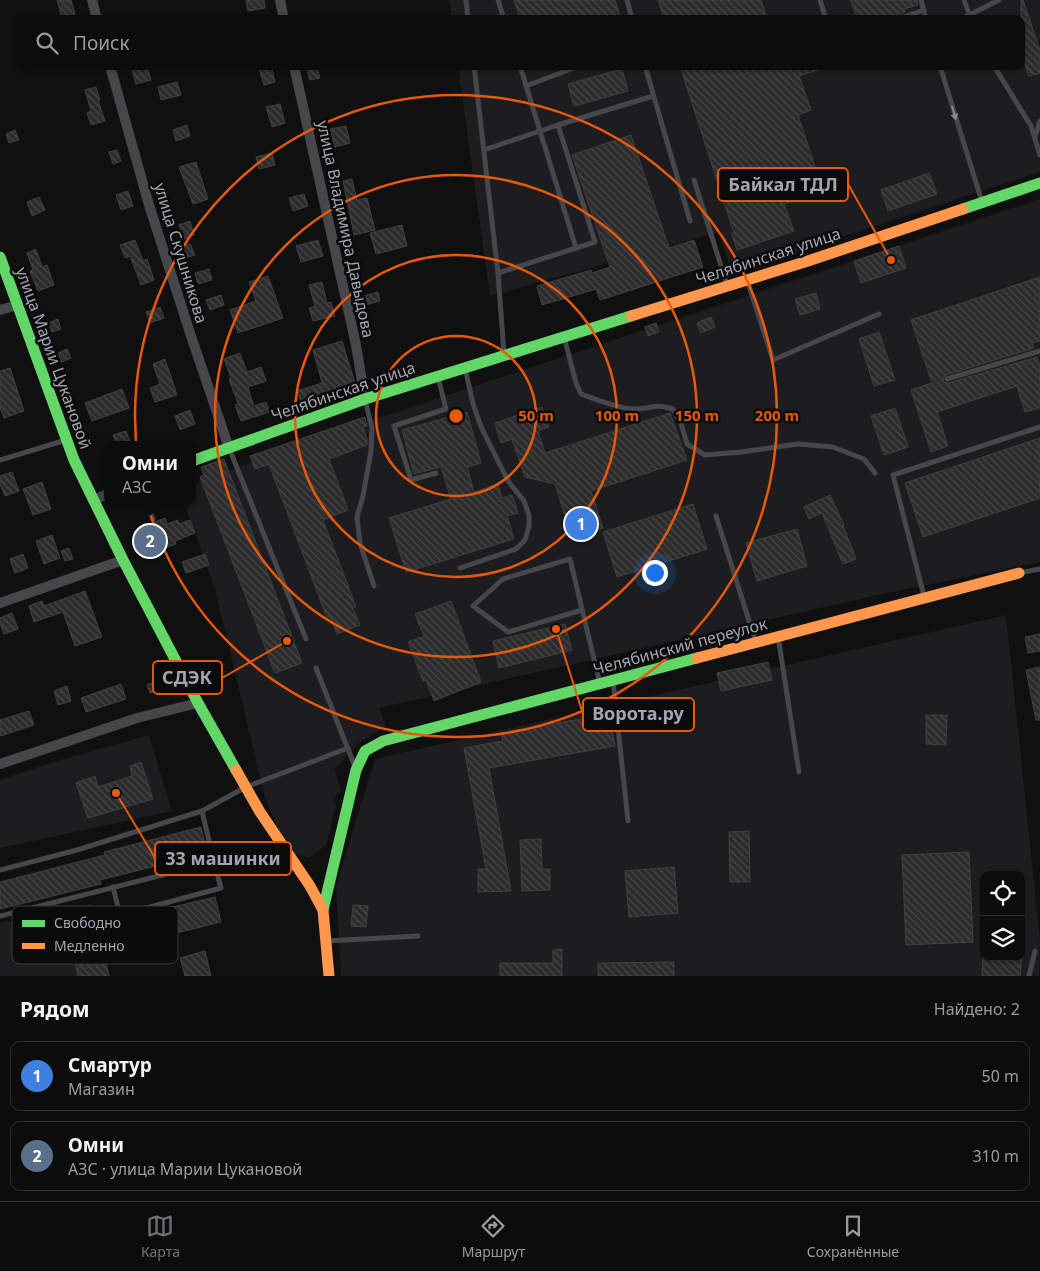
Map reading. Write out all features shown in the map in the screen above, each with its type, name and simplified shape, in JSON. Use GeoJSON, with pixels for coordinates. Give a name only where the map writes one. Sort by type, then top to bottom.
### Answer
{"type":"FeatureCollection","features":[{"type":"Feature","properties":{"kind":"street"},"geometry":{"type":"LineString","coordinates":[[92,0],[96,15]]}},
{"type":"Feature","properties":{"kind":"street"},"geometry":{"type":"LineString","coordinates":[[280,0],[283,15]]}},
{"type":"Feature","properties":{"kind":"street","name":"улица Скушникова"},"geometry":{"type":"LineString","coordinates":[[111,70],[149,204],[229,448]]}},
{"type":"Feature","properties":{"kind":"street","name":"улица Владимира Давыдова"},"geometry":{"type":"LineString","coordinates":[[295,70],[356,344],[365,400]]}},
{"type":"Feature","properties":{"kind":"street","name":"Челябинская улица"},"geometry":{"type":"LineString","coordinates":[[196,460],[365,400],[747,280],[982,203],[1040,182]]}},
{"type":"Feature","properties":{"kind":"street","name":"улица Марии Цукановой"},"geometry":{"type":"LineString","coordinates":[[0,258],[74,460],[93,500],[198,703],[260,812],[310,886],[323,910],[330,976]]}},
{"type":"Feature","properties":{"kind":"street"},"geometry":{"type":"LineString","coordinates":[[0,310],[18,306]]}},
{"type":"Feature","properties":{"kind":"street"},"geometry":{"type":"LineString","coordinates":[[93,500],[104,496]]}},
{"type":"Feature","properties":{"kind":"street"},"geometry":{"type":"LineString","coordinates":[[0,603],[123,560]]}},
{"type":"Feature","properties":{"kind":"street","name":"Челябинский переулок"},"geometry":{"type":"LineString","coordinates":[[323,910],[356,770],[365,751],[384,741],[756,644],[778,636],[1018,573]]}},
{"type":"Feature","properties":{"kind":"street"},"geometry":{"type":"LineString","coordinates":[[0,764],[138,718],[198,703]]}},
{"type":"Feature","properties":{"kind":"lane"},"geometry":{"type":"LineString","coordinates":[[466,0],[468,15]]}},
{"type":"Feature","properties":{"kind":"lane"},"geometry":{"type":"LineString","coordinates":[[498,0],[503,15]]}},
{"type":"Feature","properties":{"kind":"lane"},"geometry":{"type":"LineString","coordinates":[[626,0],[631,15]]}},
{"type":"Feature","properties":{"kind":"lane"},"geometry":{"type":"LineString","coordinates":[[820,0],[825,15]]}},
{"type":"Feature","properties":{"kind":"lane"},"geometry":{"type":"LineString","coordinates":[[920,0],[925,15]]}},
{"type":"Feature","properties":{"kind":"lane"},"geometry":{"type":"LineString","coordinates":[[964,0],[970,15]]}},
{"type":"Feature","properties":{"kind":"lane"},"geometry":{"type":"LineString","coordinates":[[974,15],[999,0]]}},
{"type":"Feature","properties":{"kind":"lane"},"geometry":{"type":"LineString","coordinates":[[910,15],[924,10]]}},
{"type":"Feature","properties":{"kind":"lane"},"geometry":{"type":"LineString","coordinates":[[474,70],[498,273],[504,356]]}},
{"type":"Feature","properties":{"kind":"lane"},"geometry":{"type":"LineString","coordinates":[[521,70],[576,248]]}},
{"type":"Feature","properties":{"kind":"lane"},"geometry":{"type":"LineString","coordinates":[[526,86],[568,70]]}},
{"type":"Feature","properties":{"kind":"lane"},"geometry":{"type":"LineString","coordinates":[[646,70],[690,221]]}},
{"type":"Feature","properties":{"kind":"lane"},"geometry":{"type":"LineString","coordinates":[[941,70],[982,203]]}},
{"type":"Feature","properties":{"kind":"lane"},"geometry":{"type":"LineString","coordinates":[[996,70],[1031,126],[1040,155]]}},
{"type":"Feature","properties":{"kind":"lane"},"geometry":{"type":"LineString","coordinates":[[484,150],[653,96]]}},
{"type":"Feature","properties":{"kind":"lane"},"geometry":{"type":"LineString","coordinates":[[1034,138],[1040,120]]}},
{"type":"Feature","properties":{"kind":"lane"},"geometry":{"type":"LineString","coordinates":[[498,273],[594,242],[558,125]]}},
{"type":"Feature","properties":{"kind":"lane"},"geometry":{"type":"LineString","coordinates":[[694,180],[727,286]]}},
{"type":"Feature","properties":{"kind":"lane"},"geometry":{"type":"LineString","coordinates":[[747,280],[774,360],[879,314]]}},
{"type":"Feature","properties":{"kind":"lane"},"geometry":{"type":"LineString","coordinates":[[564,337],[576,383],[581,394],[600,401],[634,409],[661,405],[673,409],[681,423],[687,444],[705,455],[798,444],[824,446],[842,450],[864,459],[875,474]]}},
{"type":"Feature","properties":{"kind":"lane"},"geometry":{"type":"LineString","coordinates":[[947,379],[1040,351]]}},
{"type":"Feature","properties":{"kind":"lane"},"geometry":{"type":"LineString","coordinates":[[460,568],[516,549],[525,540],[529,526],[529,515],[524,501],[508,481],[482,429],[473,404],[465,368]]}},
{"type":"Feature","properties":{"kind":"lane"},"geometry":{"type":"LineString","coordinates":[[436,473],[411,480],[394,426],[446,410],[438,376]]}},
{"type":"Feature","properties":{"kind":"lane"},"geometry":{"type":"LineString","coordinates":[[365,400],[372,428],[371,451],[363,496],[357,517],[360,543],[374,586]]}},
{"type":"Feature","properties":{"kind":"lane"},"geometry":{"type":"LineString","coordinates":[[924,597],[893,475],[1040,427]]}},
{"type":"Feature","properties":{"kind":"lane"},"geometry":{"type":"LineString","coordinates":[[0,460],[67,439]]}},
{"type":"Feature","properties":{"kind":"lane"},"geometry":{"type":"LineString","coordinates":[[229,448],[306,639]]}},
{"type":"Feature","properties":{"kind":"lane"},"geometry":{"type":"LineString","coordinates":[[147,506],[152,519]]}},
{"type":"Feature","properties":{"kind":"lane"},"geometry":{"type":"LineString","coordinates":[[716,516],[756,644]]}},
{"type":"Feature","properties":{"kind":"lane"},"geometry":{"type":"LineString","coordinates":[[582,610],[508,632],[473,606],[503,579],[570,559],[600,684]]}},
{"type":"Feature","properties":{"kind":"lane"},"geometry":{"type":"LineString","coordinates":[[1018,573],[1040,569]]}},
{"type":"Feature","properties":{"kind":"lane"},"geometry":{"type":"LineString","coordinates":[[778,636],[799,772]]}},
{"type":"Feature","properties":{"kind":"lane"},"geometry":{"type":"LineString","coordinates":[[316,668],[356,770]]}},
{"type":"Feature","properties":{"kind":"lane"},"geometry":{"type":"LineString","coordinates":[[613,681],[628,821]]}},
{"type":"Feature","properties":{"kind":"lane"},"geometry":{"type":"LineString","coordinates":[[0,870],[76,850],[202,811],[246,787],[348,748]]}},
{"type":"Feature","properties":{"kind":"lane"},"geometry":{"type":"LineString","coordinates":[[154,906],[221,888],[202,811]]}},
{"type":"Feature","properties":{"kind":"lane"},"geometry":{"type":"LineString","coordinates":[[39,906],[214,862]]}},
{"type":"Feature","properties":{"kind":"lane"},"geometry":{"type":"LineString","coordinates":[[113,887],[118,906]]}},
{"type":"Feature","properties":{"kind":"lane"},"geometry":{"type":"LineString","coordinates":[[326,941],[418,936]]}},
{"type":"Feature","properties":{"kind":"lane"},"geometry":{"type":"LineString","coordinates":[[1029,976],[1035,951]]}},
{"type":"Feature","properties":{"kind":"shaded area"},"geometry":{"type":"Polygon","coordinates":[[[449,0],[1040,0],[1040,172],[732,273],[719,232],[490,296],[459,70],[1025,70],[1025,15],[451,15],[449,0]]]}},
{"type":"Feature","properties":{"kind":"shaded area"},"geometry":{"type":"Polygon","coordinates":[[[1040,199],[1040,562],[873,596],[379,708],[386,726],[359,743],[335,769],[341,791],[333,798],[336,806],[326,845],[309,858],[294,853],[276,824],[265,798],[215,589],[185,506],[196,506],[196,484],[306,441],[1040,199]]]}},
{"type":"Feature","properties":{"kind":"shaded area"},"geometry":{"type":"Polygon","coordinates":[[[1006,615],[1040,940],[1039,976],[341,976],[336,886],[375,759],[1006,615]]]}},
{"type":"Feature","properties":{"kind":"shaded area"},"geometry":{"type":"Polygon","coordinates":[[[149,735],[172,811],[0,848],[0,780],[60,760],[149,735]]]}},
{"type":"Feature","properties":{"kind":"shaded area"},"geometry":{"type":"Polygon","coordinates":[[[12,920],[12,964],[107,964],[110,976],[0,976],[0,923],[12,920]]]}},
{"type":"Feature","properties":{"kind":"building"},"geometry":{"type":"Polygon","coordinates":[[[57,0],[71,0],[75,14],[61,15],[57,0]]]}},
{"type":"Feature","properties":{"kind":"building"},"geometry":{"type":"Polygon","coordinates":[[[246,0],[264,0],[265,8],[248,11],[246,0]]]}},
{"type":"Feature","properties":{"kind":"building"},"geometry":{"type":"Polygon","coordinates":[[[514,0],[615,0],[620,15],[519,15],[514,0]]]}},
{"type":"Feature","properties":{"kind":"building"},"geometry":{"type":"Polygon","coordinates":[[[658,0],[761,0],[766,15],[663,15],[658,0]]]}},
{"type":"Feature","properties":{"kind":"building"},"geometry":{"type":"Polygon","coordinates":[[[851,0],[917,0],[918,5],[904,9],[905,12],[896,15],[856,15],[851,0]]]}},
{"type":"Feature","properties":{"kind":"building"},"geometry":{"type":"Polygon","coordinates":[[[1021,0],[1023,0],[1040,51],[1040,73],[1029,76],[1025,64],[1025,15],[1021,15],[1021,0]]]}},
{"type":"Feature","properties":{"kind":"building"},"geometry":{"type":"Polygon","coordinates":[[[132,70],[148,70],[151,80],[136,84],[132,70]]]}},
{"type":"Feature","properties":{"kind":"building"},"geometry":{"type":"Polygon","coordinates":[[[260,70],[272,70],[275,82],[264,85],[260,70]]]}},
{"type":"Feature","properties":{"kind":"building"},"geometry":{"type":"Polygon","coordinates":[[[307,70],[318,70],[320,78],[310,80],[307,70]]]}},
{"type":"Feature","properties":{"kind":"building"},"geometry":{"type":"Polygon","coordinates":[[[622,70],[628,91],[574,106],[568,84],[622,70]]]}},
{"type":"Feature","properties":{"kind":"building"},"geometry":{"type":"Polygon","coordinates":[[[681,70],[817,70],[799,76],[811,110],[798,115],[823,191],[784,204],[794,231],[737,250],[732,234],[734,233],[681,70]]]}},
{"type":"Feature","properties":{"kind":"building"},"geometry":{"type":"Polygon","coordinates":[[[177,82],[181,95],[161,100],[158,87],[177,82]]]}},
{"type":"Feature","properties":{"kind":"building"},"geometry":{"type":"Polygon","coordinates":[[[96,87],[105,121],[91,125],[87,113],[91,111],[85,90],[96,87]]]}},
{"type":"Feature","properties":{"kind":"building"},"geometry":{"type":"Polygon","coordinates":[[[280,104],[285,123],[272,127],[266,107],[280,104]]]}},
{"type":"Feature","properties":{"kind":"building"},"geometry":{"type":"Polygon","coordinates":[[[187,125],[190,136],[176,141],[173,130],[187,125]]]}},
{"type":"Feature","properties":{"kind":"building"},"geometry":{"type":"Polygon","coordinates":[[[346,126],[350,143],[335,147],[330,129],[346,126]]]}},
{"type":"Feature","properties":{"kind":"building"},"geometry":{"type":"Polygon","coordinates":[[[15,130],[19,140],[9,143],[6,134],[15,130]]]}},
{"type":"Feature","properties":{"kind":"building"},"geometry":{"type":"Polygon","coordinates":[[[631,135],[669,248],[694,240],[703,267],[600,300],[596,289],[542,305],[537,286],[591,270],[592,273],[610,267],[572,155],[631,135]]]}},
{"type":"Feature","properties":{"kind":"building"},"geometry":{"type":"Polygon","coordinates":[[[117,150],[121,161],[113,164],[109,152],[117,150]]]}},
{"type":"Feature","properties":{"kind":"building"},"geometry":{"type":"Polygon","coordinates":[[[272,153],[275,165],[259,169],[256,157],[272,153]]]}},
{"type":"Feature","properties":{"kind":"building"},"geometry":{"type":"Polygon","coordinates":[[[196,162],[208,199],[193,204],[179,167],[196,162]]]}},
{"type":"Feature","properties":{"kind":"building"},"geometry":{"type":"Polygon","coordinates":[[[929,173],[937,194],[888,211],[881,190],[929,173]]]}},
{"type":"Feature","properties":{"kind":"building"},"geometry":{"type":"Polygon","coordinates":[[[352,179],[357,200],[367,198],[375,230],[354,235],[343,181],[352,179]]]}},
{"type":"Feature","properties":{"kind":"building"},"geometry":{"type":"Polygon","coordinates":[[[128,191],[133,206],[121,210],[116,195],[128,191]]]}},
{"type":"Feature","properties":{"kind":"building"},"geometry":{"type":"Polygon","coordinates":[[[304,194],[308,206],[293,211],[289,198],[304,194]]]}},
{"type":"Feature","properties":{"kind":"building"},"geometry":{"type":"Polygon","coordinates":[[[39,197],[45,210],[32,216],[27,202],[39,197]]]}},
{"type":"Feature","properties":{"kind":"building"},"geometry":{"type":"Polygon","coordinates":[[[190,221],[194,235],[184,239],[179,225],[190,221]]]}},
{"type":"Feature","properties":{"kind":"building"},"geometry":{"type":"Polygon","coordinates":[[[402,225],[407,246],[376,254],[370,233],[402,225]]]}},
{"type":"Feature","properties":{"kind":"building"},"geometry":{"type":"Polygon","coordinates":[[[135,240],[143,261],[147,259],[154,280],[141,285],[130,256],[125,258],[120,245],[135,240]]]}},
{"type":"Feature","properties":{"kind":"building"},"geometry":{"type":"Polygon","coordinates":[[[318,240],[323,256],[301,262],[296,246],[318,240]]]}},
{"type":"Feature","properties":{"kind":"building"},"geometry":{"type":"Polygon","coordinates":[[[190,244],[195,255],[182,259],[178,248],[190,244]]]}},
{"type":"Feature","properties":{"kind":"building"},"geometry":{"type":"Polygon","coordinates":[[[899,246],[906,268],[861,283],[854,261],[899,246]]]}},
{"type":"Feature","properties":{"kind":"building"},"geometry":{"type":"Polygon","coordinates":[[[36,249],[42,267],[47,265],[54,285],[38,291],[30,271],[33,270],[27,253],[36,249]]]}},
{"type":"Feature","properties":{"kind":"building"},"geometry":{"type":"Polygon","coordinates":[[[209,269],[212,280],[198,284],[195,273],[209,269]]]}},
{"type":"Feature","properties":{"kind":"building"},"geometry":{"type":"Polygon","coordinates":[[[268,276],[283,318],[238,333],[230,310],[256,301],[249,282],[268,276]]]}},
{"type":"Feature","properties":{"kind":"building"},"geometry":{"type":"Polygon","coordinates":[[[1040,277],[1040,341],[1032,343],[1034,348],[946,375],[943,378],[944,382],[948,383],[1037,357],[1040,367],[1040,408],[1025,412],[1017,386],[937,412],[948,446],[931,452],[911,390],[932,383],[911,320],[1040,277]]]}},
{"type":"Feature","properties":{"kind":"building"},"geometry":{"type":"Polygon","coordinates":[[[322,282],[327,303],[331,302],[335,316],[313,321],[309,308],[315,306],[309,285],[322,282]]]}},
{"type":"Feature","properties":{"kind":"building"},"geometry":{"type":"Polygon","coordinates":[[[378,292],[380,301],[366,305],[364,296],[378,292]]]}},
{"type":"Feature","properties":{"kind":"building"},"geometry":{"type":"Polygon","coordinates":[[[816,293],[820,309],[800,315],[795,299],[816,293]]]}},
{"type":"Feature","properties":{"kind":"building"},"geometry":{"type":"Polygon","coordinates":[[[221,295],[224,305],[210,310],[206,300],[221,295]]]}},
{"type":"Feature","properties":{"kind":"building"},"geometry":{"type":"Polygon","coordinates":[[[160,307],[164,318],[150,323],[146,312],[160,307]]]}},
{"type":"Feature","properties":{"kind":"building"},"geometry":{"type":"Polygon","coordinates":[[[711,317],[715,327],[701,333],[697,323],[711,317]]]}},
{"type":"Feature","properties":{"kind":"building"},"geometry":{"type":"Polygon","coordinates":[[[58,319],[61,329],[52,332],[48,323],[58,319]]]}},
{"type":"Feature","properties":{"kind":"building"},"geometry":{"type":"Polygon","coordinates":[[[656,323],[659,332],[648,336],[645,327],[656,323]]]}},
{"type":"Feature","properties":{"kind":"building"},"geometry":{"type":"Polygon","coordinates":[[[879,332],[895,380],[874,386],[859,339],[879,332]]]}},
{"type":"Feature","properties":{"kind":"building"},"geometry":{"type":"Polygon","coordinates":[[[342,341],[355,383],[301,401],[297,391],[322,383],[313,350],[342,341]]]}},
{"type":"Feature","properties":{"kind":"building"},"geometry":{"type":"Polygon","coordinates":[[[67,349],[71,358],[61,362],[58,353],[67,349]]]}},
{"type":"Feature","properties":{"kind":"building"},"geometry":{"type":"Polygon","coordinates":[[[240,353],[247,372],[261,367],[266,381],[248,387],[254,406],[266,402],[270,412],[241,421],[235,405],[238,404],[229,379],[231,378],[224,359],[240,353]]]}},
{"type":"Feature","properties":{"kind":"building"},"geometry":{"type":"Polygon","coordinates":[[[165,359],[177,395],[155,402],[150,388],[160,384],[153,364],[165,359]]]}},
{"type":"Feature","properties":{"kind":"building"},"geometry":{"type":"Polygon","coordinates":[[[10,368],[24,411],[4,418],[0,408],[0,371],[10,368]]]}},
{"type":"Feature","properties":{"kind":"building"},"geometry":{"type":"Polygon","coordinates":[[[122,389],[129,408],[92,421],[85,403],[122,389]]]}},
{"type":"Feature","properties":{"kind":"building"},"geometry":{"type":"Polygon","coordinates":[[[542,407],[549,427],[538,431],[545,453],[670,413],[687,460],[591,491],[603,528],[572,538],[555,484],[525,477],[512,439],[501,443],[495,423],[542,407]]]}},
{"type":"Feature","properties":{"kind":"building"},"geometry":{"type":"Polygon","coordinates":[[[895,408],[908,447],[884,455],[871,416],[895,408]]]}},
{"type":"Feature","properties":{"kind":"building"},"geometry":{"type":"Polygon","coordinates":[[[190,410],[195,424],[180,430],[175,416],[190,410]]]}},
{"type":"Feature","properties":{"kind":"building"},"geometry":{"type":"Polygon","coordinates":[[[467,412],[481,463],[467,467],[474,492],[498,484],[502,498],[512,495],[518,513],[507,516],[514,539],[406,572],[389,518],[451,499],[441,467],[414,474],[402,430],[467,412]]]}},
{"type":"Feature","properties":{"kind":"building"},"geometry":{"type":"Polygon","coordinates":[[[365,417],[367,426],[363,427],[367,445],[329,459],[348,510],[323,520],[356,607],[353,608],[360,625],[337,634],[330,616],[327,618],[269,464],[255,469],[250,456],[365,417]]]}},
{"type":"Feature","properties":{"kind":"building"},"geometry":{"type":"Polygon","coordinates":[[[126,431],[130,441],[115,441],[113,435],[126,431]]]}},
{"type":"Feature","properties":{"kind":"building"},"geometry":{"type":"Polygon","coordinates":[[[1040,438],[1040,498],[923,537],[905,483],[1040,438]]]}},
{"type":"Feature","properties":{"kind":"building"},"geometry":{"type":"Polygon","coordinates":[[[224,459],[302,663],[275,673],[200,477],[204,475],[201,467],[224,459]]]}},
{"type":"Feature","properties":{"kind":"building"},"geometry":{"type":"Polygon","coordinates":[[[12,472],[19,491],[5,496],[0,484],[0,476],[12,472]]]}},
{"type":"Feature","properties":{"kind":"building"},"geometry":{"type":"Polygon","coordinates":[[[42,482],[51,509],[33,515],[23,489],[42,482]]]}},
{"type":"Feature","properties":{"kind":"building"},"geometry":{"type":"Polygon","coordinates":[[[830,495],[844,525],[856,559],[843,564],[822,513],[809,519],[804,507],[830,495]]]}},
{"type":"Feature","properties":{"kind":"building"},"geometry":{"type":"Polygon","coordinates":[[[693,504],[707,549],[617,577],[603,532],[693,504]]]}},
{"type":"Feature","properties":{"kind":"building"},"geometry":{"type":"Polygon","coordinates":[[[165,518],[167,524],[178,520],[179,524],[190,520],[195,533],[175,541],[176,544],[149,554],[139,528],[165,518]]]}},
{"type":"Feature","properties":{"kind":"building"},"geometry":{"type":"Polygon","coordinates":[[[797,529],[807,566],[757,581],[746,543],[797,529]]]}},
{"type":"Feature","properties":{"kind":"building"},"geometry":{"type":"Polygon","coordinates":[[[52,535],[60,558],[44,564],[36,541],[52,535]]]}},
{"type":"Feature","properties":{"kind":"building"},"geometry":{"type":"Polygon","coordinates":[[[69,548],[73,559],[65,561],[61,551],[69,548]]]}},
{"type":"Feature","properties":{"kind":"building"},"geometry":{"type":"Polygon","coordinates":[[[23,554],[28,568],[15,573],[10,559],[23,554]]]}},
{"type":"Feature","properties":{"kind":"building"},"geometry":{"type":"Polygon","coordinates":[[[205,554],[209,565],[186,573],[182,562],[205,554]]]}},
{"type":"Feature","properties":{"kind":"building"},"geometry":{"type":"Polygon","coordinates":[[[85,591],[102,637],[75,646],[63,612],[34,622],[29,606],[42,601],[44,606],[85,591]]]}},
{"type":"Feature","properties":{"kind":"building"},"geometry":{"type":"Polygon","coordinates":[[[451,601],[481,682],[434,701],[426,680],[423,681],[408,642],[424,636],[415,614],[451,601]]]}},
{"type":"Feature","properties":{"kind":"building"},"geometry":{"type":"Polygon","coordinates":[[[12,613],[18,629],[4,634],[0,618],[12,613]]]}},
{"type":"Feature","properties":{"kind":"building"},"geometry":{"type":"Polygon","coordinates":[[[565,624],[572,650],[499,668],[493,641],[565,624]]]}},
{"type":"Feature","properties":{"kind":"building"},"geometry":{"type":"Polygon","coordinates":[[[1040,634],[1040,651],[1028,653],[1025,637],[1040,634]]]}},
{"type":"Feature","properties":{"kind":"building"},"geometry":{"type":"Polygon","coordinates":[[[768,662],[772,680],[721,691],[717,673],[768,662]]]}},
{"type":"Feature","properties":{"kind":"building"},"geometry":{"type":"Polygon","coordinates":[[[1040,667],[1040,720],[1036,720],[1026,670],[1040,667]]]}},
{"type":"Feature","properties":{"kind":"building"},"geometry":{"type":"Polygon","coordinates":[[[161,679],[165,688],[150,693],[147,685],[161,679]]]}},
{"type":"Feature","properties":{"kind":"building"},"geometry":{"type":"Polygon","coordinates":[[[121,684],[126,699],[86,712],[81,698],[121,684]]]}},
{"type":"Feature","properties":{"kind":"building"},"geometry":{"type":"Polygon","coordinates":[[[67,686],[71,701],[58,705],[54,691],[67,686]]]}},
{"type":"Feature","properties":{"kind":"building"},"geometry":{"type":"Polygon","coordinates":[[[29,711],[34,725],[0,736],[0,720],[29,711]]]}},
{"type":"Feature","properties":{"kind":"building"},"geometry":{"type":"Polygon","coordinates":[[[609,714],[615,746],[489,768],[511,891],[478,892],[478,869],[486,869],[464,748],[503,741],[501,733],[609,714]]]}},
{"type":"Feature","properties":{"kind":"building"},"geometry":{"type":"Polygon","coordinates":[[[926,715],[947,715],[946,745],[926,744],[926,715]]]}},
{"type":"Feature","properties":{"kind":"building"},"geometry":{"type":"Polygon","coordinates":[[[141,762],[153,799],[88,818],[76,783],[95,776],[98,787],[132,776],[130,766],[141,762]]]}},
{"type":"Feature","properties":{"kind":"building"},"geometry":{"type":"Polygon","coordinates":[[[201,827],[207,853],[100,880],[101,884],[0,909],[0,882],[105,855],[104,852],[201,827]]]}},
{"type":"Feature","properties":{"kind":"building"},"geometry":{"type":"Polygon","coordinates":[[[749,831],[750,882],[730,882],[729,832],[749,831]]]}},
{"type":"Feature","properties":{"kind":"building"},"geometry":{"type":"Polygon","coordinates":[[[541,839],[542,869],[550,869],[550,890],[522,891],[520,840],[541,839]]]}},
{"type":"Feature","properties":{"kind":"building"},"geometry":{"type":"Polygon","coordinates":[[[969,852],[973,942],[906,945],[902,855],[969,852]]]}},
{"type":"Feature","properties":{"kind":"building"},"geometry":{"type":"Polygon","coordinates":[[[674,867],[678,913],[629,917],[625,871],[674,867]]]}},
{"type":"Feature","properties":{"kind":"building"},"geometry":{"type":"Polygon","coordinates":[[[215,897],[221,922],[178,933],[177,906],[215,897]]]}},
{"type":"Feature","properties":{"kind":"building"},"geometry":{"type":"Polygon","coordinates":[[[353,905],[368,906],[366,927],[351,926],[353,905]]]}},
{"type":"Feature","properties":{"kind":"building"},"geometry":{"type":"Polygon","coordinates":[[[562,949],[562,976],[500,976],[500,963],[553,963],[553,950],[562,949]]]}},
{"type":"Feature","properties":{"kind":"building"},"geometry":{"type":"Polygon","coordinates":[[[205,951],[211,976],[185,976],[180,958],[205,951]]]}},
{"type":"Feature","properties":{"kind":"building"},"geometry":{"type":"Polygon","coordinates":[[[983,961],[1022,961],[1020,976],[982,976],[983,961]]]}},
{"type":"Feature","properties":{"kind":"building"},"geometry":{"type":"Polygon","coordinates":[[[674,962],[674,976],[598,976],[598,963],[674,962]]]}},
{"type":"Feature","properties":{"kind":"building"},"geometry":{"type":"Polygon","coordinates":[[[75,964],[106,964],[109,976],[78,976],[75,964]]]}},
{"type":"Feature","properties":{"kind":"traffic: fast"},"geometry":{"type":"LineString","coordinates":[[963,209],[1040,183]]}},
{"type":"Feature","properties":{"kind":"traffic: fast"},"geometry":{"type":"LineString","coordinates":[[0,257],[74,460],[123,560],[198,703],[236,770]]}},
{"type":"Feature","properties":{"kind":"traffic: fast"},"geometry":{"type":"LineString","coordinates":[[196,460],[365,399],[631,316]]}},
{"type":"Feature","properties":{"kind":"traffic: fast"},"geometry":{"type":"LineString","coordinates":[[323,910],[356,770],[365,751],[383,741],[697,658]]}},
{"type":"Feature","properties":{"kind":"traffic: slow"},"geometry":{"type":"LineString","coordinates":[[631,316],[808,261],[963,209]]}},
{"type":"Feature","properties":{"kind":"traffic: slow"},"geometry":{"type":"LineString","coordinates":[[697,658],[1019,573]]}},
{"type":"Feature","properties":{"kind":"traffic: slow"},"geometry":{"type":"LineString","coordinates":[[236,770],[260,812],[310,886],[323,910],[329,976]]}},
{"type":"Feature","properties":{"kind":"place","name":"Байкал ТДЛ"},"geometry":{"type":"Point","coordinates":[891,260]}},
{"type":"Feature","properties":{"kind":"place","name":"Смартур"},"geometry":{"type":"Point","coordinates":[581,524]}},
{"type":"Feature","properties":{"kind":"place","name":"Омни"},"geometry":{"type":"Point","coordinates":[150,541]}},
{"type":"Feature","properties":{"kind":"place","name":"Ворота.ру"},"geometry":{"type":"Point","coordinates":[556,629]}},
{"type":"Feature","properties":{"kind":"place","name":"СДЭК"},"geometry":{"type":"Point","coordinates":[287,641]}},
{"type":"Feature","properties":{"kind":"place","name":"33 машинки"},"geometry":{"type":"Point","coordinates":[116,793]}}]}
